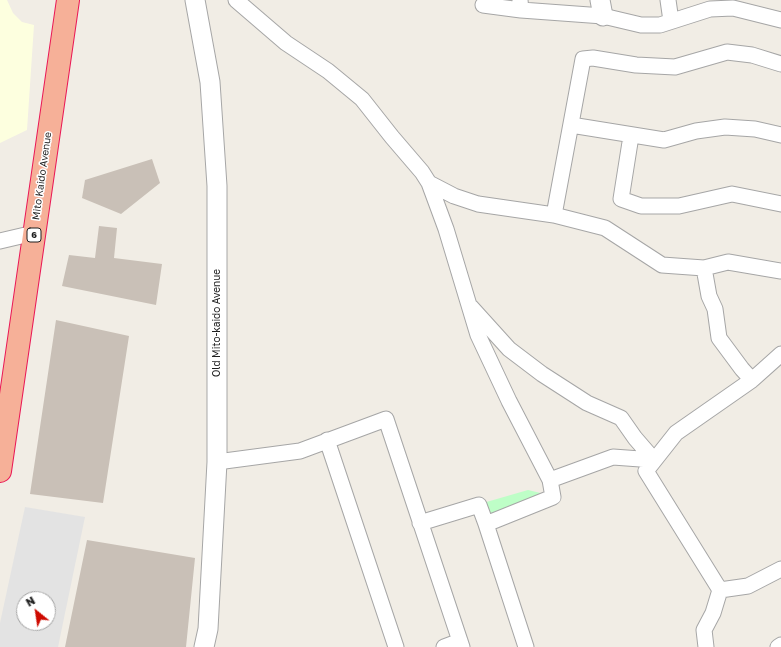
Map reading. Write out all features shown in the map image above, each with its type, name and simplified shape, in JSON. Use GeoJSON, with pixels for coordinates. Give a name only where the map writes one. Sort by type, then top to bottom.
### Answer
{"type":"FeatureCollection","features":[{"type":"Feature","properties":{"kind":"highway","name":"Mito Kaido Avenue"},"geometry":{"type":"LineString","coordinates":[[0,471],[68,0]]}},
{"type":"Feature","properties":{"kind":"street","name":"Old Mito-kaido Avenue"},"geometry":{"type":"LineString","coordinates":[[195,0],[210,82],[217,186],[217,462],[208,629],[204,647]]}},
{"type":"Feature","properties":{"kind":"street"},"geometry":{"type":"LineString","coordinates":[[236,0],[286,43],[328,71],[362,99],[422,172],[429,183],[446,229],[478,336],[509,401],[550,480],[553,496],[486,524]]}},
{"type":"Feature","properties":{"kind":"street"},"geometry":{"type":"LineString","coordinates":[[668,0],[671,21]]}},
{"type":"Feature","properties":{"kind":"street"},"geometry":{"type":"LineString","coordinates":[[483,5],[601,8],[641,25],[660,25],[710,9],[732,4],[781,20]]}},
{"type":"Feature","properties":{"kind":"street"},"geometry":{"type":"LineString","coordinates":[[554,215],[583,59],[593,58],[636,66],[675,67],[727,52],[752,54],[781,64]]}},
{"type":"Feature","properties":{"kind":"street"},"geometry":{"type":"LineString","coordinates":[[571,125],[631,136],[664,140],[696,131],[725,127],[755,129],[781,135]]}},
{"type":"Feature","properties":{"kind":"street"},"geometry":{"type":"LineString","coordinates":[[631,136],[621,199],[641,206],[679,206],[732,194],[781,204]]}},
{"type":"Feature","properties":{"kind":"street"},"geometry":{"type":"LineString","coordinates":[[429,183],[454,196],[478,204],[554,215],[605,228],[662,265],[704,268],[728,262],[781,271]]}},
{"type":"Feature","properties":{"kind":"street"},"geometry":{"type":"LineString","coordinates":[[0,241],[34,233]]}},
{"type":"Feature","properties":{"kind":"street"},"geometry":{"type":"LineString","coordinates":[[704,268],[719,338],[752,380]]}},
{"type":"Feature","properties":{"kind":"street"},"geometry":{"type":"LineString","coordinates":[[468,304],[509,349],[542,374],[587,403],[621,418],[635,438],[654,460]]}},
{"type":"Feature","properties":{"kind":"street"},"geometry":{"type":"LineString","coordinates":[[706,647],[704,630],[713,613],[720,590],[646,471],[676,433],[752,380],[781,354]]}},
{"type":"Feature","properties":{"kind":"street"},"geometry":{"type":"LineString","coordinates":[[217,462],[300,451],[386,419],[461,644],[444,647]]}},
{"type":"Feature","properties":{"kind":"street"},"geometry":{"type":"LineString","coordinates":[[327,440],[396,647]]}},
{"type":"Feature","properties":{"kind":"street"},"geometry":{"type":"LineString","coordinates":[[550,480],[613,457],[654,460]]}},
{"type":"Feature","properties":{"kind":"street"},"geometry":{"type":"LineString","coordinates":[[420,523],[479,505],[526,647]]}},
{"type":"Feature","properties":{"kind":"street"},"geometry":{"type":"LineString","coordinates":[[720,590],[748,586],[781,568]]}},
{"type":"Feature","properties":{"kind":"shaded area"},"geometry":{"type":"Polygon","coordinates":[[[0,0],[7,0],[13,13],[22,22],[34,25],[27,130],[0,143],[0,0]]]}},
{"type":"Feature","properties":{"kind":"shaded area"},"geometry":{"type":"Polygon","coordinates":[[[25,507],[85,517],[58,647],[0,647],[0,623],[25,507]]]}},
{"type":"Feature","properties":{"kind":"green space"},"geometry":{"type":"Polygon","coordinates":[[[528,490],[549,495],[488,521],[483,503],[528,490]]]}},
{"type":"Feature","properties":{"kind":"building"},"geometry":{"type":"Polygon","coordinates":[[[152,159],[160,183],[121,214],[82,198],[85,180],[152,159]]]}},
{"type":"Feature","properties":{"kind":"building"},"geometry":{"type":"Polygon","coordinates":[[[99,226],[117,228],[114,258],[162,264],[156,305],[62,286],[69,255],[95,258],[99,226]]]}},
{"type":"Feature","properties":{"kind":"building"},"geometry":{"type":"Polygon","coordinates":[[[56,320],[129,336],[103,503],[30,494],[56,320]]]}},
{"type":"Feature","properties":{"kind":"building"},"geometry":{"type":"Polygon","coordinates":[[[87,540],[195,558],[186,647],[65,647],[87,540]]]}}]}
